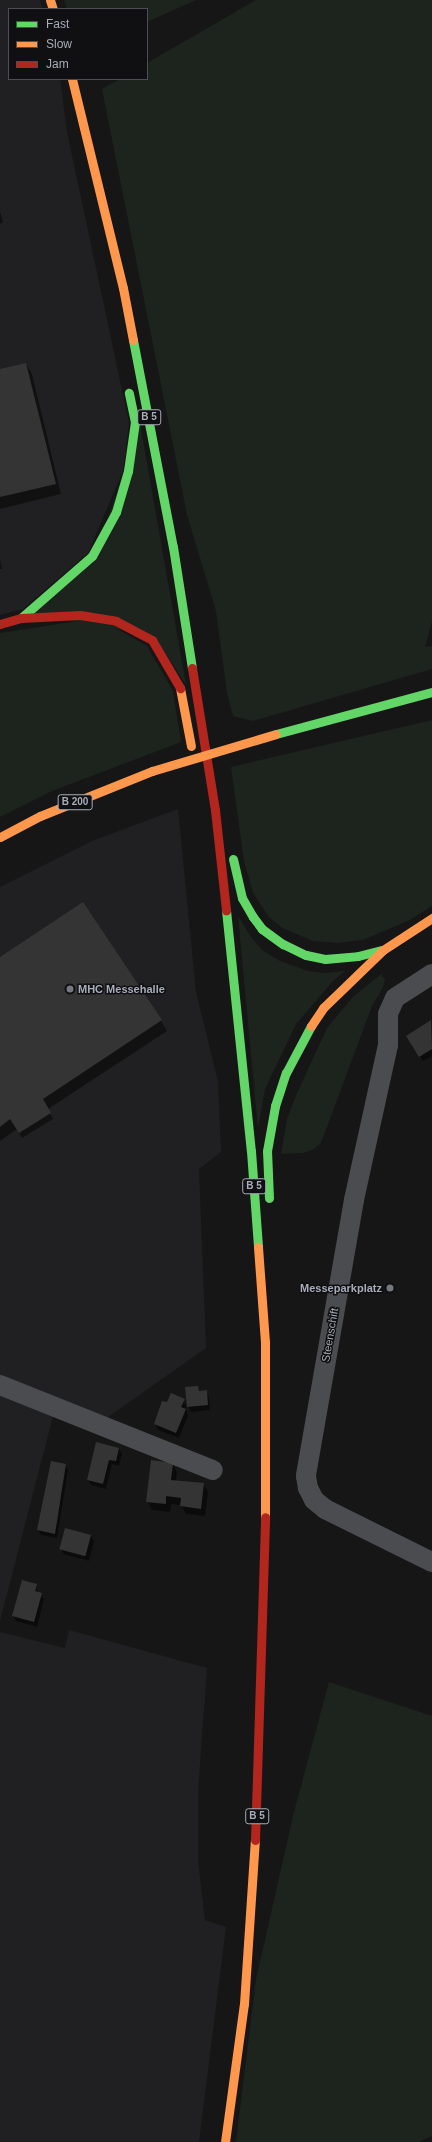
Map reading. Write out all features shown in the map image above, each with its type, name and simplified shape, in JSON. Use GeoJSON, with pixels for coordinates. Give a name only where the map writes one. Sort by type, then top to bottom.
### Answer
{"type":"FeatureCollection","features":[{"type":"Feature","properties":{"kind":"main road","name":"B 5"},"geometry":{"type":"LineString","coordinates":[[72,80],[123,288],[173,547],[211,779],[251,1151],[265,1342],[266,1488],[258,1809],[244,2004],[225,2142]]}},
{"type":"Feature","properties":{"kind":"main road"},"geometry":{"type":"LineString","coordinates":[[115,304],[123,288]]}},
{"type":"Feature","properties":{"kind":"main road"},"geometry":{"type":"LineString","coordinates":[[21,618],[92,556],[116,512],[128,472],[135,422],[127,385]]}},
{"type":"Feature","properties":{"kind":"main road"},"geometry":{"type":"LineString","coordinates":[[0,624],[21,618],[80,615],[116,621],[152,640],[179,686],[195,766]]}},
{"type":"Feature","properties":{"kind":"main road","name":"B 200"},"geometry":{"type":"LineString","coordinates":[[0,837],[40,816],[152,771],[276,734],[432,692]]}},
{"type":"Feature","properties":{"kind":"main road"},"geometry":{"type":"LineString","coordinates":[[211,779],[223,793]]}},
{"type":"Feature","properties":{"kind":"main road"},"geometry":{"type":"LineString","coordinates":[[203,794],[215,810]]}},
{"type":"Feature","properties":{"kind":"main road"},"geometry":{"type":"LineString","coordinates":[[232,851],[242,898],[262,929],[283,944],[306,954],[325,958],[358,956],[383,950]]}},
{"type":"Feature","properties":{"kind":"main road"},"geometry":{"type":"LineString","coordinates":[[269,1206],[267,1151],[275,1106],[286,1073],[304,1037],[323,1008],[383,950],[432,918]]}},
{"type":"Feature","properties":{"kind":"main road"},"geometry":{"type":"LineString","coordinates":[[265,1342],[272,1315],[271,1284]]}},
{"type":"Feature","properties":{"kind":"street","name":"Steenschift"},"geometry":{"type":"LineString","coordinates":[[432,974],[395,998],[388,1014],[388,1045],[354,1200],[306,1476],[308,1488],[314,1500],[325,1509],[432,1562]]}},
{"type":"Feature","properties":{"kind":"street"},"geometry":{"type":"LineString","coordinates":[[0,1385],[213,1470]]}},
{"type":"Feature","properties":{"kind":"shaded area"},"geometry":{"type":"Polygon","coordinates":[[[0,0],[40,0],[42,8],[8,8],[8,80],[60,80],[67,132],[129,423],[123,471],[88,553],[23,609],[0,615],[0,0]]]}},
{"type":"Feature","properties":{"kind":"shaded area"},"geometry":{"type":"Polygon","coordinates":[[[64,0],[196,0],[148,22],[148,8],[67,8],[64,0]]]}},
{"type":"Feature","properties":{"kind":"shaded area"},"geometry":{"type":"Polygon","coordinates":[[[256,0],[432,0],[432,621],[425,647],[432,646],[432,669],[253,721],[233,716],[227,693],[216,611],[187,515],[102,89],[118,80],[148,80],[148,62],[256,0]]]}},
{"type":"Feature","properties":{"kind":"shaded area"},"geometry":{"type":"Polygon","coordinates":[[[140,423],[186,685],[154,636],[33,613],[95,558],[140,423]]]}},
{"type":"Feature","properties":{"kind":"shaded area"},"geometry":{"type":"Polygon","coordinates":[[[78,621],[114,627],[147,646],[173,691],[181,742],[52,791],[0,817],[0,633],[78,621]]]}},
{"type":"Feature","properties":{"kind":"shaded area"},"geometry":{"type":"Polygon","coordinates":[[[432,720],[432,906],[410,920],[363,940],[337,943],[313,941],[282,928],[269,917],[253,893],[244,861],[231,767],[432,720]]]}},
{"type":"Feature","properties":{"kind":"shaded area"},"geometry":{"type":"Polygon","coordinates":[[[178,809],[196,992],[218,1082],[221,1152],[199,1169],[206,1348],[91,1429],[53,1416],[0,1621],[0,887],[92,841],[178,809]]]}},
{"type":"Feature","properties":{"kind":"shaded area"},"geometry":{"type":"Polygon","coordinates":[[[238,916],[251,937],[262,950],[280,961],[308,971],[324,973],[345,971],[333,981],[296,1024],[265,1089],[258,1129],[238,916]]]}},
{"type":"Feature","properties":{"kind":"shaded area"},"geometry":{"type":"Polygon","coordinates":[[[381,974],[385,979],[383,987],[372,1006],[321,1143],[314,1149],[303,1153],[281,1154],[287,1119],[297,1093],[327,1028],[353,997],[381,974]]]}},
{"type":"Feature","properties":{"kind":"shaded area"},"geometry":{"type":"Polygon","coordinates":[[[69,1630],[207,1668],[198,1791],[198,1861],[205,1920],[226,1927],[199,2142],[0,2142],[0,1632],[65,1648],[69,1630]]]}},
{"type":"Feature","properties":{"kind":"shaded area"},"geometry":{"type":"Polygon","coordinates":[[[329,1682],[432,1716],[432,2136],[419,2142],[236,2142],[256,1979],[294,1812],[329,1682]]]}},
{"type":"Feature","properties":{"kind":"building"},"geometry":{"type":"Polygon","coordinates":[[[26,363],[56,484],[0,497],[0,369],[26,363]]]}},
{"type":"Feature","properties":{"kind":"building","name":"MHC Messehalle"},"geometry":{"type":"Polygon","coordinates":[[[83,902],[162,1020],[43,1099],[51,1113],[19,1133],[10,1119],[0,1127],[0,957],[83,902]]]}},
{"type":"Feature","properties":{"kind":"building"},"geometry":{"type":"Polygon","coordinates":[[[431,1020],[432,1049],[419,1057],[406,1036],[431,1020]]]}},
{"type":"Feature","properties":{"kind":"building"},"geometry":{"type":"Polygon","coordinates":[[[198,1386],[199,1391],[207,1390],[208,1405],[187,1407],[185,1387],[198,1386]]]}},
{"type":"Feature","properties":{"kind":"building"},"geometry":{"type":"Polygon","coordinates":[[[171,1393],[185,1399],[181,1407],[186,1409],[176,1433],[154,1424],[162,1401],[167,1402],[171,1393]]]}},
{"type":"Feature","properties":{"kind":"building"},"geometry":{"type":"Polygon","coordinates":[[[96,1442],[119,1448],[116,1461],[109,1460],[103,1484],[87,1480],[96,1442]]]}},
{"type":"Feature","properties":{"kind":"building"},"geometry":{"type":"Polygon","coordinates":[[[151,1460],[173,1463],[171,1480],[204,1483],[201,1509],[180,1506],[181,1498],[166,1496],[166,1504],[146,1502],[151,1460]]]}},
{"type":"Feature","properties":{"kind":"building"},"geometry":{"type":"Polygon","coordinates":[[[51,1461],[66,1464],[55,1534],[37,1530],[51,1461]]]}},
{"type":"Feature","properties":{"kind":"building"},"geometry":{"type":"Polygon","coordinates":[[[65,1528],[91,1535],[85,1556],[59,1549],[65,1528]]]}},
{"type":"Feature","properties":{"kind":"building"},"geometry":{"type":"Polygon","coordinates":[[[22,1580],[37,1584],[35,1591],[42,1593],[34,1622],[12,1616],[22,1580]]]}},
{"type":"Feature","properties":{"kind":"traffic: fast"},"geometry":{"type":"LineString","coordinates":[[133,340],[173,547],[192,668]]}},
{"type":"Feature","properties":{"kind":"traffic: fast"},"geometry":{"type":"LineString","coordinates":[[21,618],[92,556],[116,512],[128,471],[135,422],[129,393]]}},
{"type":"Feature","properties":{"kind":"traffic: fast"},"geometry":{"type":"LineString","coordinates":[[276,734],[432,692]]}},
{"type":"Feature","properties":{"kind":"traffic: fast"},"geometry":{"type":"LineString","coordinates":[[233,859],[242,898],[253,917],[262,929],[283,944],[306,955],[325,959],[358,956],[382,950]]}},
{"type":"Feature","properties":{"kind":"traffic: fast"},"geometry":{"type":"LineString","coordinates":[[226,910],[251,1151],[258,1247]]}},
{"type":"Feature","properties":{"kind":"traffic: fast"},"geometry":{"type":"LineString","coordinates":[[269,1198],[267,1151],[275,1106],[286,1073],[311,1026]]}},
{"type":"Feature","properties":{"kind":"traffic: slow"},"geometry":{"type":"LineString","coordinates":[[50,0],[53,8]]}},
{"type":"Feature","properties":{"kind":"traffic: slow"},"geometry":{"type":"LineString","coordinates":[[72,80],[123,288],[133,340]]}},
{"type":"Feature","properties":{"kind":"traffic: slow"},"geometry":{"type":"LineString","coordinates":[[180,688],[191,746]]}},
{"type":"Feature","properties":{"kind":"traffic: slow"},"geometry":{"type":"LineString","coordinates":[[152,771],[276,734]]}},
{"type":"Feature","properties":{"kind":"traffic: slow"},"geometry":{"type":"LineString","coordinates":[[0,837],[40,816],[152,771]]}},
{"type":"Feature","properties":{"kind":"traffic: slow"},"geometry":{"type":"LineString","coordinates":[[311,1026],[323,1008],[383,950],[432,918]]}},
{"type":"Feature","properties":{"kind":"traffic: slow"},"geometry":{"type":"LineString","coordinates":[[258,1247],[265,1342],[265,1517]]}},
{"type":"Feature","properties":{"kind":"traffic: slow"},"geometry":{"type":"LineString","coordinates":[[225,2142],[244,2004],[255,1840]]}},
{"type":"Feature","properties":{"kind":"traffic: jam"},"geometry":{"type":"LineString","coordinates":[[0,624],[21,618],[80,615],[116,621],[152,640],[180,688]]}},
{"type":"Feature","properties":{"kind":"traffic: jam"},"geometry":{"type":"LineString","coordinates":[[192,668],[215,810],[226,910]]}},
{"type":"Feature","properties":{"kind":"traffic: jam"},"geometry":{"type":"LineString","coordinates":[[255,1840],[265,1517]]}},
{"type":"Feature","properties":{"kind":"place","name":"MHC Messehalle"},"geometry":{"type":"Point","coordinates":[70,989]}},
{"type":"Feature","properties":{"kind":"place","name":"Messeparkplatz"},"geometry":{"type":"Point","coordinates":[390,1288]}}]}
